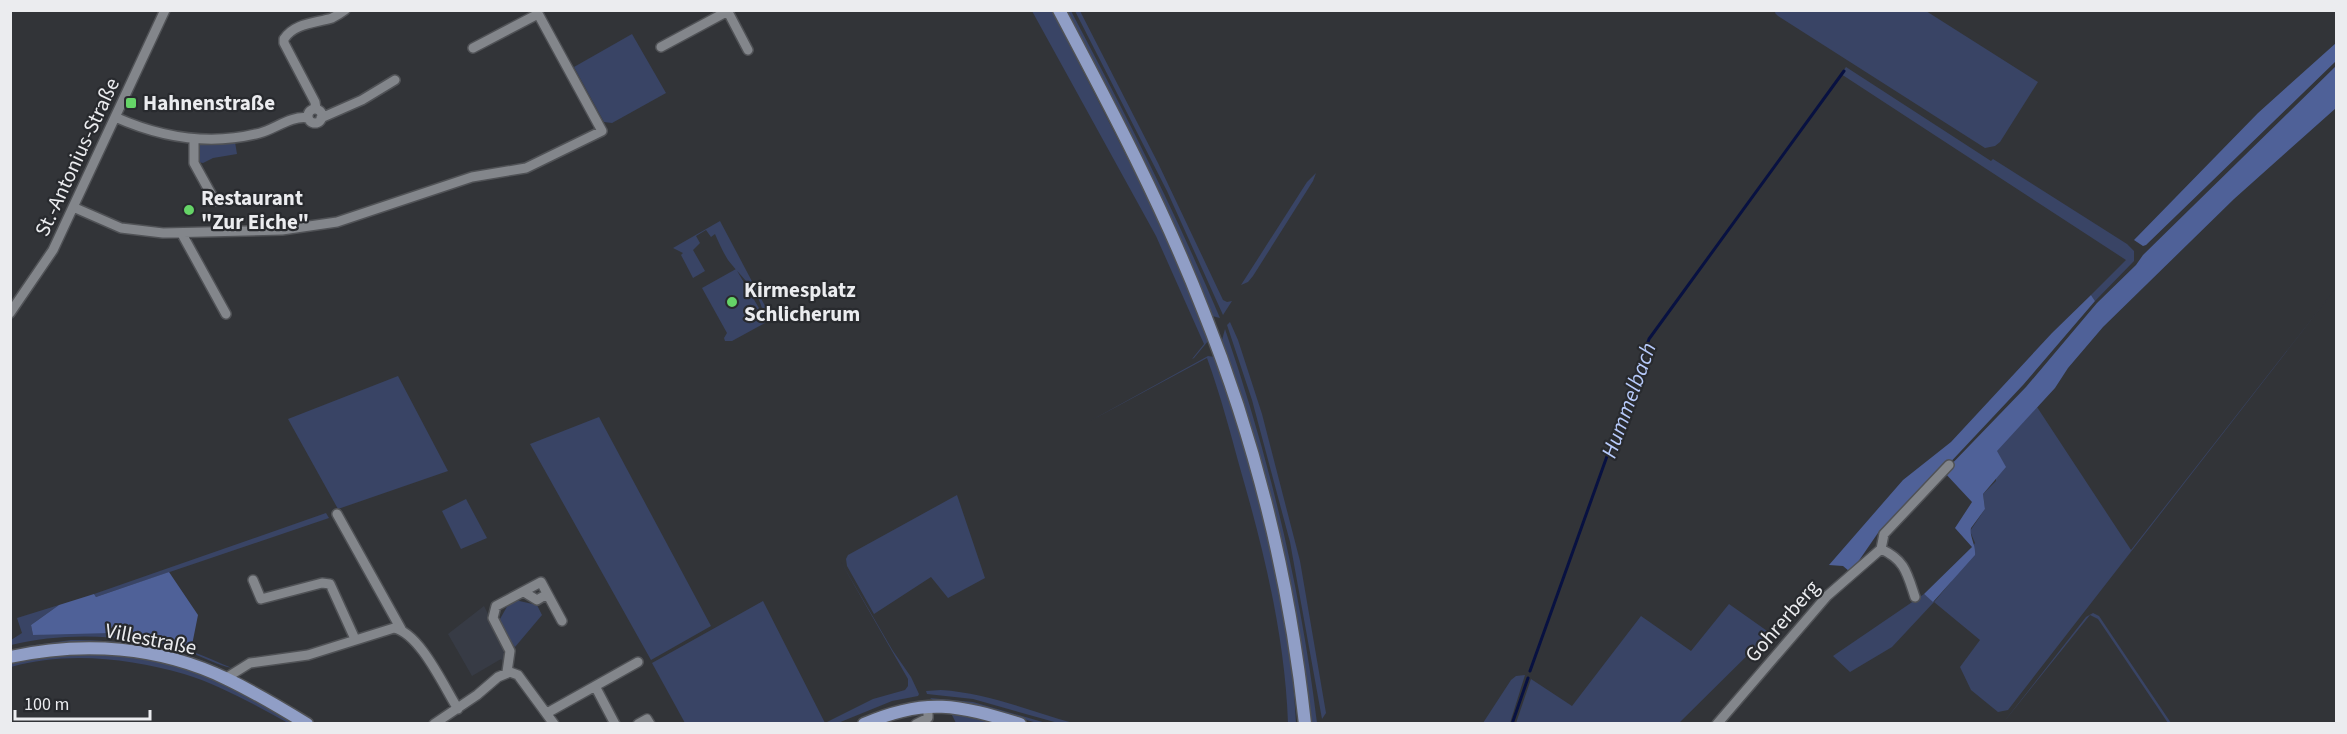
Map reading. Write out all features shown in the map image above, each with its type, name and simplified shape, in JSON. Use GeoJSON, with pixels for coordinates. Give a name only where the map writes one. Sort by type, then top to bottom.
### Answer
{"type":"FeatureCollection","features":[{"type":"Feature","properties":{"kind":"main road"},"geometry":{"type":"LineString","coordinates":[[1059,10],[1167,224],[1227,372],[1257,469],[1281,567],[1296,652],[1305,723]]}},
{"type":"Feature","properties":{"kind":"main road","name":"Villestraße"},"geometry":{"type":"LineString","coordinates":[[10,657],[64,648],[106,648],[174,659],[226,678],[308,723]]}},
{"type":"Feature","properties":{"kind":"main road"},"geometry":{"type":"LineString","coordinates":[[864,723],[899,710],[928,706],[965,708],[1020,723]]}},
{"type":"Feature","properties":{"kind":"street","name":"St.-Antonius-Straße"},"geometry":{"type":"LineString","coordinates":[[10,313],[53,250],[165,10]]}},
{"type":"Feature","properties":{"kind":"street"},"geometry":{"type":"LineString","coordinates":[[321,118],[321,112],[316,109],[315,102],[284,39],[289,33],[314,20],[332,18],[345,10]]}},
{"type":"Feature","properties":{"kind":"street"},"geometry":{"type":"LineString","coordinates":[[661,47],[727,11],[748,50]]}},
{"type":"Feature","properties":{"kind":"street"},"geometry":{"type":"LineString","coordinates":[[73,207],[121,228],[182,234],[282,230],[337,222],[471,177],[525,168],[602,131],[537,12],[473,48]]}},
{"type":"Feature","properties":{"kind":"street"},"geometry":{"type":"LineString","coordinates":[[115,117],[147,130],[194,140],[248,136],[298,118],[308,118],[314,123],[362,100],[395,80]]}},
{"type":"Feature","properties":{"kind":"street"},"geometry":{"type":"LineString","coordinates":[[308,118],[309,112],[316,109]]}},
{"type":"Feature","properties":{"kind":"street"},"geometry":{"type":"LineString","coordinates":[[194,140],[194,164],[215,201]]}},
{"type":"Feature","properties":{"kind":"street"},"geometry":{"type":"LineString","coordinates":[[182,234],[226,314]]}},
{"type":"Feature","properties":{"kind":"street","name":"Gohrerberg"},"geometry":{"type":"LineString","coordinates":[[1718,723],[1827,596],[1881,549],[1884,534],[1948,465]]}},
{"type":"Feature","properties":{"kind":"street"},"geometry":{"type":"LineString","coordinates":[[337,514],[401,629],[420,647],[458,709]]}},
{"type":"Feature","properties":{"kind":"street"},"geometry":{"type":"LineString","coordinates":[[1881,549],[1905,567],[1915,597]]}},
{"type":"Feature","properties":{"kind":"street"},"geometry":{"type":"LineString","coordinates":[[253,580],[261,599],[322,583],[330,584],[355,639]]}},
{"type":"Feature","properties":{"kind":"street"},"geometry":{"type":"LineString","coordinates":[[434,723],[458,709],[507,672],[511,654],[493,618],[496,606],[541,582],[562,621]]}},
{"type":"Feature","properties":{"kind":"street"},"geometry":{"type":"LineString","coordinates":[[226,678],[250,663],[309,654],[388,628],[401,629]]}},
{"type":"Feature","properties":{"kind":"street"},"geometry":{"type":"LineString","coordinates":[[547,713],[638,662]]}},
{"type":"Feature","properties":{"kind":"street"},"geometry":{"type":"LineString","coordinates":[[507,672],[518,675],[554,723]]}},
{"type":"Feature","properties":{"kind":"street"},"geometry":{"type":"LineString","coordinates":[[595,686],[615,723]]}},
{"type":"Feature","properties":{"kind":"street"},"geometry":{"type":"LineString","coordinates":[[916,723],[928,718],[928,706]]}},
{"type":"Feature","properties":{"kind":"street"},"geometry":{"type":"LineString","coordinates":[[638,723],[647,719],[650,723]]}},
{"type":"Feature","properties":{"kind":"shaded area"},"geometry":{"type":"Polygon","coordinates":[[[1776,10],[1926,11],[2038,82],[2000,142],[1995,146],[1985,148],[1778,16],[1775,13],[1776,10]]]}},
{"type":"Feature","properties":{"kind":"shaded area"},"geometry":{"type":"Polygon","coordinates":[[[1032,11],[1052,11],[1153,208],[1209,340],[1192,359],[1204,344],[1156,236],[1032,11]]]}},
{"type":"Feature","properties":{"kind":"shaded area"},"geometry":{"type":"Polygon","coordinates":[[[1066,11],[1071,11],[1130,124],[1186,240],[1220,318],[1212,316],[1166,209],[1066,11]]]}},
{"type":"Feature","properties":{"kind":"shaded area"},"geometry":{"type":"Polygon","coordinates":[[[1075,11],[1080,11],[1158,163],[1223,300],[1232,301],[1223,315],[1167,191],[1075,11]]]}},
{"type":"Feature","properties":{"kind":"shaded area"},"geometry":{"type":"Polygon","coordinates":[[[632,34],[666,93],[612,123],[604,122],[574,67],[632,34]]]}},
{"type":"Feature","properties":{"kind":"shaded area"},"geometry":{"type":"Polygon","coordinates":[[[2336,43],[2336,61],[2146,245],[2143,246],[2134,240],[2258,113],[2336,43]]]}},
{"type":"Feature","properties":{"kind":"shaded area"},"geometry":{"type":"Polygon","coordinates":[[[2336,66],[2336,108],[2234,199],[2103,327],[2068,368],[2055,388],[1997,451],[2006,467],[1983,494],[1985,509],[1971,528],[1975,555],[1933,602],[1924,594],[1972,547],[1955,528],[1972,502],[1944,472],[2026,387],[2097,303],[2136,265],[2143,255],[2336,66]]]}},
{"type":"Feature","properties":{"kind":"shaded area"},"geometry":{"type":"Polygon","coordinates":[[[1846,67],[1991,161],[1993,159],[2127,244],[2134,251],[2134,261],[2095,301],[2091,295],[2126,260],[1841,74],[1846,67]]]}},
{"type":"Feature","properties":{"kind":"shaded area"},"geometry":{"type":"Polygon","coordinates":[[[235,142],[237,154],[213,158],[203,163],[198,162],[197,143],[235,142]]]}},
{"type":"Feature","properties":{"kind":"shaded area"},"geometry":{"type":"Polygon","coordinates":[[[1316,173],[1253,276],[1241,285],[1307,182],[1316,173]]]}},
{"type":"Feature","properties":{"kind":"shaded area"},"geometry":{"type":"Polygon","coordinates":[[[720,221],[772,319],[732,341],[725,341],[727,333],[702,288],[736,269],[726,257],[715,234],[711,237],[706,230],[696,236],[700,243],[693,250],[705,271],[693,278],[681,255],[683,253],[673,248],[720,221]],[[737,271],[763,315],[755,292],[737,271]]]}},
{"type":"Feature","properties":{"kind":"shaded area"},"geometry":{"type":"Polygon","coordinates":[[[2336,288],[2008,710],[1998,712],[1971,690],[1960,667],[1980,640],[1934,602],[1950,583],[1975,543],[1970,531],[1985,509],[1983,494],[1996,481],[1996,451],[2037,407],[2131,550],[2336,288]]]}},
{"type":"Feature","properties":{"kind":"shaded area"},"geometry":{"type":"Polygon","coordinates":[[[2091,295],[2095,301],[2023,385],[1944,469],[1940,469],[1880,530],[1858,562],[1849,571],[1843,566],[1829,565],[1903,480],[1951,442],[2052,333],[2091,295]]]}},
{"type":"Feature","properties":{"kind":"shaded area"},"geometry":{"type":"Polygon","coordinates":[[[1230,322],[1262,414],[1300,561],[1326,713],[1322,719],[1290,542],[1252,400],[1227,325],[1230,322]]]}},
{"type":"Feature","properties":{"kind":"shaded area"},"geometry":{"type":"Polygon","coordinates":[[[1225,329],[1256,426],[1282,524],[1302,623],[1317,723],[1312,723],[1299,632],[1283,552],[1241,398],[1222,340],[1225,329]]]}},
{"type":"Feature","properties":{"kind":"shaded area"},"geometry":{"type":"Polygon","coordinates":[[[1208,356],[1215,357],[1257,492],[1286,630],[1296,723],[1288,723],[1283,659],[1265,562],[1229,426],[1207,358],[1090,421],[1208,356]]]}},
{"type":"Feature","properties":{"kind":"shaded area"},"geometry":{"type":"Polygon","coordinates":[[[398,376],[448,471],[338,509],[288,419],[398,376]]]}},
{"type":"Feature","properties":{"kind":"shaded area"},"geometry":{"type":"Polygon","coordinates":[[[599,417],[711,626],[651,660],[530,444],[599,417]]]}},
{"type":"Feature","properties":{"kind":"shaded area"},"geometry":{"type":"Polygon","coordinates":[[[957,495],[985,578],[948,598],[931,577],[874,614],[847,566],[848,555],[957,495]]]}},
{"type":"Feature","properties":{"kind":"shaded area"},"geometry":{"type":"Polygon","coordinates":[[[466,499],[487,538],[461,549],[442,511],[466,499]]]}},
{"type":"Feature","properties":{"kind":"shaded area"},"geometry":{"type":"Polygon","coordinates":[[[326,513],[329,518],[96,597],[94,594],[326,513]]]}},
{"type":"Feature","properties":{"kind":"shaded area"},"geometry":{"type":"Polygon","coordinates":[[[841,562],[919,694],[892,701],[838,723],[825,723],[873,699],[905,690],[908,686],[908,679],[841,562]]]}},
{"type":"Feature","properties":{"kind":"shaded area"},"geometry":{"type":"Polygon","coordinates":[[[169,572],[198,615],[191,650],[151,638],[111,633],[33,635],[31,625],[59,605],[94,594],[96,597],[169,572]]]}},
{"type":"Feature","properties":{"kind":"shaded area"},"geometry":{"type":"Polygon","coordinates":[[[1924,594],[1934,602],[1892,647],[1850,672],[1833,656],[1924,594]]]}},
{"type":"Feature","properties":{"kind":"shaded area"},"geometry":{"type":"Polygon","coordinates":[[[515,600],[537,605],[542,615],[515,647],[505,634],[500,619],[509,603],[515,600]]]}},
{"type":"Feature","properties":{"kind":"shaded area"},"geometry":{"type":"Polygon","coordinates":[[[763,601],[825,723],[685,723],[652,663],[763,601]]]}},
{"type":"Feature","properties":{"kind":"shaded area"},"geometry":{"type":"Polygon","coordinates":[[[1729,604],[1770,633],[1679,723],[1516,723],[1531,679],[1572,706],[1641,616],[1691,651],[1729,604]]]}},
{"type":"Feature","properties":{"kind":"shaded area"},"geometry":{"type":"Polygon","coordinates":[[[59,605],[31,625],[33,635],[94,632],[139,636],[174,645],[232,668],[167,646],[122,639],[55,638],[11,645],[11,640],[22,633],[17,618],[59,605]]]}},
{"type":"Feature","properties":{"kind":"shaded area"},"geometry":{"type":"Polygon","coordinates":[[[484,606],[508,654],[503,662],[501,659],[472,676],[448,634],[484,606]]]}},
{"type":"Feature","properties":{"kind":"shaded area"},"geometry":{"type":"Polygon","coordinates":[[[2093,613],[2099,616],[2171,723],[2168,723],[2098,619],[2090,615],[2003,723],[2086,617],[2093,613]]]}},
{"type":"Feature","properties":{"kind":"shaded area"},"geometry":{"type":"Polygon","coordinates":[[[71,640],[111,641],[150,646],[188,656],[225,670],[194,660],[28,648],[28,646],[71,640]]]}},
{"type":"Feature","properties":{"kind":"shaded area"},"geometry":{"type":"Polygon","coordinates":[[[102,652],[151,659],[198,672],[236,689],[297,723],[288,723],[211,684],[163,668],[98,658],[54,659],[11,667],[11,662],[43,655],[102,652]]]}},
{"type":"Feature","properties":{"kind":"shaded area"},"geometry":{"type":"Polygon","coordinates":[[[1525,675],[1510,723],[1483,723],[1511,680],[1516,676],[1525,675]]]}},
{"type":"Feature","properties":{"kind":"shaded area"},"geometry":{"type":"Polygon","coordinates":[[[941,690],[992,699],[1073,723],[1058,723],[973,699],[927,694],[926,691],[941,690]]]}},
{"type":"Feature","properties":{"kind":"shaded area"},"geometry":{"type":"Polygon","coordinates":[[[930,698],[973,702],[1046,723],[1037,723],[987,709],[934,701],[930,698]]]}},
{"type":"Feature","properties":{"kind":"shaded area"},"geometry":{"type":"Polygon","coordinates":[[[950,711],[1002,723],[956,723],[950,711]]]}},
{"type":"Feature","properties":{"kind":"waterway","name":"Hummelbach"},"geometry":{"type":"LineString","coordinates":[[1530,671],[1649,339],[1844,71]]}},
{"type":"Feature","properties":{"kind":"waterway","name":"Hummelbach"},"geometry":{"type":"LineString","coordinates":[[1512,724],[1528,678]]}},
{"type":"Feature","properties":{"kind":"place","name":"Hahnenstraße"},"geometry":{"type":"Point","coordinates":[131,103]}},
{"type":"Feature","properties":{"kind":"place","name":"Restaurant \"Zur Eiche\""},"geometry":{"type":"Point","coordinates":[189,210]}},
{"type":"Feature","properties":{"kind":"place","name":"Kirmesplatz Schlicherum"},"geometry":{"type":"Point","coordinates":[732,302]}}]}
